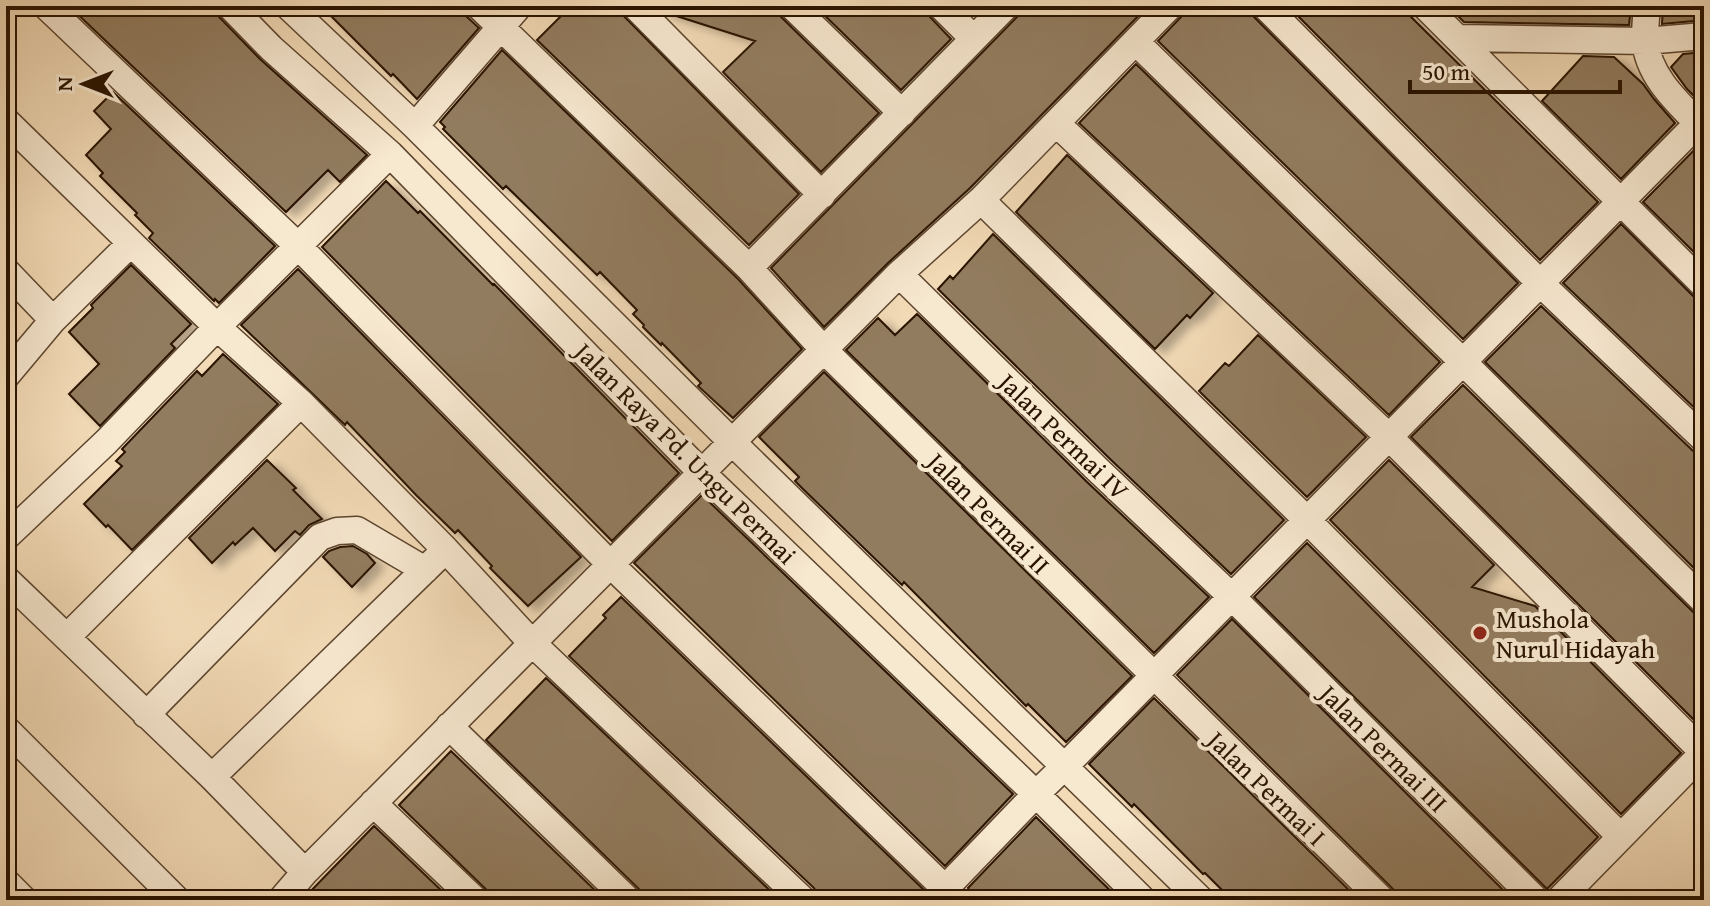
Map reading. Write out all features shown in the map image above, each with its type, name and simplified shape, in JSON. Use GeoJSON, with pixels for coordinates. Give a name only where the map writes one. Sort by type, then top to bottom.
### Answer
{"type":"FeatureCollection","features":[{"type":"Feature","properties":{"kind":"street"},"geometry":{"type":"LineString","coordinates":[[46,6],[298,246],[610,564],[945,896],[1036,794],[1619,202],[1701,126],[1659,80],[1653,69],[1645,41],[1647,6]]}},
{"type":"Feature","properties":{"kind":"street","name":"Jalan Raya Pd. Ungu Permai"},"geometry":{"type":"LineString","coordinates":[[230,6],[271,48],[390,154],[701,472],[1143,900]]}},
{"type":"Feature","properties":{"kind":"street","name":"Jalan Raya Pd. Ungu Permai"},"geometry":{"type":"LineString","coordinates":[[288,6],[415,126],[732,442],[1201,900]]}},
{"type":"Feature","properties":{"kind":"street","name":"Jalan Permai II"},"geometry":{"type":"LineString","coordinates":[[479,6],[749,268],[824,350],[1153,676]]}},
{"type":"Feature","properties":{"kind":"street"},"geometry":{"type":"LineString","coordinates":[[415,126],[519,6]]}},
{"type":"Feature","properties":{"kind":"street"},"geometry":{"type":"LineString","coordinates":[[635,6],[822,195]]}},
{"type":"Feature","properties":{"kind":"street"},"geometry":{"type":"LineString","coordinates":[[792,6],[902,113]]}},
{"type":"Feature","properties":{"kind":"street"},"geometry":{"type":"LineString","coordinates":[[941,6],[973,38]]}},
{"type":"Feature","properties":{"kind":"street"},"geometry":{"type":"LineString","coordinates":[[749,268],[1006,6]]}},
{"type":"Feature","properties":{"kind":"street"},"geometry":{"type":"LineString","coordinates":[[281,900],[305,872],[701,472],[899,274],[981,200],[1170,6]]}},
{"type":"Feature","properties":{"kind":"street"},"geometry":{"type":"LineString","coordinates":[[1265,6],[1540,283],[1704,439]]}},
{"type":"Feature","properties":{"kind":"street"},"geometry":{"type":"LineString","coordinates":[[1425,6],[1704,285]]}},
{"type":"Feature","properties":{"kind":"street"},"geometry":{"type":"LineString","coordinates":[[1458,38],[1645,41],[1704,36]]}},
{"type":"Feature","properties":{"kind":"street"},"geometry":{"type":"LineString","coordinates":[[1136,42],[1704,601]]}},
{"type":"Feature","properties":{"kind":"street"},"geometry":{"type":"LineString","coordinates":[[6,121],[217,327],[301,403],[446,550],[532,643],[803,900]]}},
{"type":"Feature","properties":{"kind":"street"},"geometry":{"type":"LineString","coordinates":[[1057,124],[1389,437],[1704,752],[1559,900]]}},
{"type":"Feature","properties":{"kind":"street"},"geometry":{"type":"LineString","coordinates":[[6,537],[106,442],[390,154]]}},
{"type":"Feature","properties":{"kind":"street"},"geometry":{"type":"LineString","coordinates":[[981,200],[1307,520],[1620,836]]}},
{"type":"Feature","properties":{"kind":"street"},"geometry":{"type":"LineString","coordinates":[[6,376],[53,320],[131,243]]}},
{"type":"Feature","properties":{"kind":"street"},"geometry":{"type":"LineString","coordinates":[[6,271],[53,320]]}},
{"type":"Feature","properties":{"kind":"street","name":"Jalan Permai IV"},"geometry":{"type":"LineString","coordinates":[[899,274],[1231,596]]}},
{"type":"Feature","properties":{"kind":"street"},"geometry":{"type":"LineString","coordinates":[[67,637],[301,403]]}},
{"type":"Feature","properties":{"kind":"street"},"geometry":{"type":"LineString","coordinates":[[146,715],[320,537],[337,531],[357,530],[425,570]]}},
{"type":"Feature","properties":{"kind":"street"},"geometry":{"type":"LineString","coordinates":[[212,777],[446,550]]}},
{"type":"Feature","properties":{"kind":"street"},"geometry":{"type":"LineString","coordinates":[[6,579],[212,777],[305,872]]}},
{"type":"Feature","properties":{"kind":"street","name":"Jalan Permai III"},"geometry":{"type":"LineString","coordinates":[[1231,596],[1536,900]]}},
{"type":"Feature","properties":{"kind":"street","name":"Jalan Permai I"},"geometry":{"type":"LineString","coordinates":[[1153,676],[1382,900]]}},
{"type":"Feature","properties":{"kind":"street"},"geometry":{"type":"LineString","coordinates":[[449,726],[628,900]]}},
{"type":"Feature","properties":{"kind":"street"},"geometry":{"type":"LineString","coordinates":[[6,729],[177,900]]}},
{"type":"Feature","properties":{"kind":"street"},"geometry":{"type":"LineString","coordinates":[[373,803],[475,900]]}},
{"type":"Feature","properties":{"kind":"street"},"geometry":{"type":"LineString","coordinates":[[6,882],[24,900]]}},
{"type":"Feature","properties":{"kind":"building"},"geometry":{"type":"Polygon","coordinates":[[[69,6],[212,6],[260,59],[367,155],[340,182],[328,170],[286,212],[69,6]]]}},
{"type":"Feature","properties":{"kind":"building"},"geometry":{"type":"Polygon","coordinates":[[[321,6],[463,6],[467,17],[479,28],[417,99],[321,6]]]}},
{"type":"Feature","properties":{"kind":"building"},"geometry":{"type":"Polygon","coordinates":[[[571,6],[614,6],[799,194],[749,245],[537,40],[571,6]]]}},
{"type":"Feature","properties":{"kind":"building"},"geometry":{"type":"Polygon","coordinates":[[[661,6],[776,6],[781,17],[879,113],[821,172],[723,72],[755,41],[664,12],[661,6]]]}},
{"type":"Feature","properties":{"kind":"building"},"geometry":{"type":"Polygon","coordinates":[[[815,6],[925,6],[930,17],[951,39],[901,90],[815,6]]]}},
{"type":"Feature","properties":{"kind":"building"},"geometry":{"type":"Polygon","coordinates":[[[1022,6],[1148,6],[970,188],[824,327],[771,268],[1017,17],[1022,6]]]}},
{"type":"Feature","properties":{"kind":"building"},"geometry":{"type":"Polygon","coordinates":[[[1186,6],[1249,6],[1254,17],[1518,283],[1463,339],[1158,41],[1181,17],[1186,6]]]}},
{"type":"Feature","properties":{"kind":"building"},"geometry":{"type":"Polygon","coordinates":[[[1288,6],[1400,6],[1598,202],[1540,260],[1288,6]]]}},
{"type":"Feature","properties":{"kind":"building"},"geometry":{"type":"Polygon","coordinates":[[[1458,6],[1631,6],[1629,25],[1464,22],[1458,16],[1458,6]]]}},
{"type":"Feature","properties":{"kind":"building"},"geometry":{"type":"Polygon","coordinates":[[[1663,6],[1704,6],[1704,20],[1662,24],[1663,6]]]}},
{"type":"Feature","properties":{"kind":"building"},"geometry":{"type":"Polygon","coordinates":[[[502,50],[738,279],[802,349],[733,418],[643,327],[633,314],[637,310],[600,272],[597,275],[443,129],[445,127],[440,122],[502,50]]]}},
{"type":"Feature","properties":{"kind":"building"},"geometry":{"type":"Polygon","coordinates":[[[1704,52],[1704,106],[1671,67],[1683,54],[1704,52]]]}},
{"type":"Feature","properties":{"kind":"building"},"geometry":{"type":"Polygon","coordinates":[[[1583,56],[1614,57],[1643,84],[1675,123],[1621,179],[1542,101],[1583,56]]]}},
{"type":"Feature","properties":{"kind":"building"},"geometry":{"type":"Polygon","coordinates":[[[1136,64],[1440,362],[1389,415],[1079,123],[1136,64]]]}},
{"type":"Feature","properties":{"kind":"building"},"geometry":{"type":"Polygon","coordinates":[[[113,92],[275,246],[219,303],[149,238],[153,233],[100,176],[103,173],[86,155],[111,129],[94,111],[113,92]]]}},
{"type":"Feature","properties":{"kind":"building"},"geometry":{"type":"Polygon","coordinates":[[[1700,144],[1704,145],[1704,262],[1643,202],[1700,144]]]}},
{"type":"Feature","properties":{"kind":"building"},"geometry":{"type":"Polygon","coordinates":[[[1067,155],[1213,293],[1155,349],[1016,212],[1067,155]]]}},
{"type":"Feature","properties":{"kind":"building"},"geometry":{"type":"Polygon","coordinates":[[[386,181],[494,284],[679,473],[612,541],[322,247],[386,181]]]}},
{"type":"Feature","properties":{"kind":"building"},"geometry":{"type":"Polygon","coordinates":[[[1621,224],[1693,296],[1704,301],[1704,417],[1563,283],[1621,224]]]}},
{"type":"Feature","properties":{"kind":"building"},"geometry":{"type":"Polygon","coordinates":[[[993,234],[1284,520],[1231,574],[938,289],[950,276],[953,279],[993,234]]]}},
{"type":"Feature","properties":{"kind":"building"},"geometry":{"type":"Polygon","coordinates":[[[131,265],[191,324],[171,344],[175,348],[100,426],[69,394],[99,364],[69,332],[131,265]]]}},
{"type":"Feature","properties":{"kind":"building"},"geometry":{"type":"Polygon","coordinates":[[[298,269],[581,557],[528,606],[458,530],[455,533],[347,422],[345,425],[241,325],[298,269]]]}},
{"type":"Feature","properties":{"kind":"building"},"geometry":{"type":"Polygon","coordinates":[[[1541,306],[1693,451],[1704,455],[1704,578],[1485,362],[1541,306]]]}},
{"type":"Feature","properties":{"kind":"building"},"geometry":{"type":"Polygon","coordinates":[[[917,314],[1209,597],[1154,653],[846,350],[878,318],[895,335],[917,314]]]}},
{"type":"Feature","properties":{"kind":"building"},"geometry":{"type":"Polygon","coordinates":[[[1258,335],[1366,437],[1307,497],[1199,391],[1225,363],[1229,366],[1258,335]]]}},
{"type":"Feature","properties":{"kind":"building"},"geometry":{"type":"Polygon","coordinates":[[[223,354],[278,404],[132,550],[84,504],[122,466],[116,461],[125,452],[122,449],[197,371],[202,376],[223,354]]]}},
{"type":"Feature","properties":{"kind":"building"},"geometry":{"type":"Polygon","coordinates":[[[824,372],[1132,676],[1066,742],[1028,704],[1026,706],[904,582],[902,585],[802,488],[795,481],[799,477],[759,437],[824,372]]]}},
{"type":"Feature","properties":{"kind":"building"},"geometry":{"type":"Polygon","coordinates":[[[1463,385],[1693,612],[1704,617],[1704,730],[1411,437],[1463,385]]]}},
{"type":"Feature","properties":{"kind":"building"},"geometry":{"type":"Polygon","coordinates":[[[267,460],[322,519],[309,525],[300,535],[295,531],[275,551],[253,528],[212,563],[189,538],[267,460]]]}},
{"type":"Feature","properties":{"kind":"building"},"geometry":{"type":"Polygon","coordinates":[[[1389,460],[1494,565],[1472,587],[1535,606],[1681,753],[1621,814],[1330,520],[1389,460]]]}},
{"type":"Feature","properties":{"kind":"building"},"geometry":{"type":"Polygon","coordinates":[[[702,495],[1013,794],[945,866],[634,563],[702,495]]]}},
{"type":"Feature","properties":{"kind":"building"},"geometry":{"type":"Polygon","coordinates":[[[1307,543],[1598,837],[1547,889],[1254,597],[1307,543]]]}},
{"type":"Feature","properties":{"kind":"building"},"geometry":{"type":"Polygon","coordinates":[[[353,546],[375,563],[352,587],[323,557],[329,551],[353,546]]]}},
{"type":"Feature","properties":{"kind":"building"},"geometry":{"type":"Polygon","coordinates":[[[621,597],[923,889],[919,900],[819,900],[814,888],[569,656],[606,618],[603,615],[621,597]]]}},
{"type":"Feature","properties":{"kind":"building"},"geometry":{"type":"Polygon","coordinates":[[[1232,619],[1513,900],[1398,900],[1393,889],[1177,675],[1232,619]]]}},
{"type":"Feature","properties":{"kind":"building"},"geometry":{"type":"Polygon","coordinates":[[[546,678],[780,900],[644,900],[639,889],[486,740],[546,678]]]}},
{"type":"Feature","properties":{"kind":"building"},"geometry":{"type":"Polygon","coordinates":[[[1154,698],[1359,900],[1232,900],[1134,804],[1132,807],[1089,764],[1154,698]]]}},
{"type":"Feature","properties":{"kind":"building"},"geometry":{"type":"Polygon","coordinates":[[[451,751],[605,900],[497,900],[399,805],[451,751]]]}},
{"type":"Feature","properties":{"kind":"building"},"geometry":{"type":"Polygon","coordinates":[[[1036,817],[1120,900],[973,900],[968,888],[1036,817]]]}},
{"type":"Feature","properties":{"kind":"building"},"geometry":{"type":"Polygon","coordinates":[[[374,826],[444,893],[437,900],[302,900],[374,826]]]}},
{"type":"Feature","properties":{"kind":"place","name":"Mushola Nurul Hidayah"},"geometry":{"type":"Point","coordinates":[1480,633]}}]}
